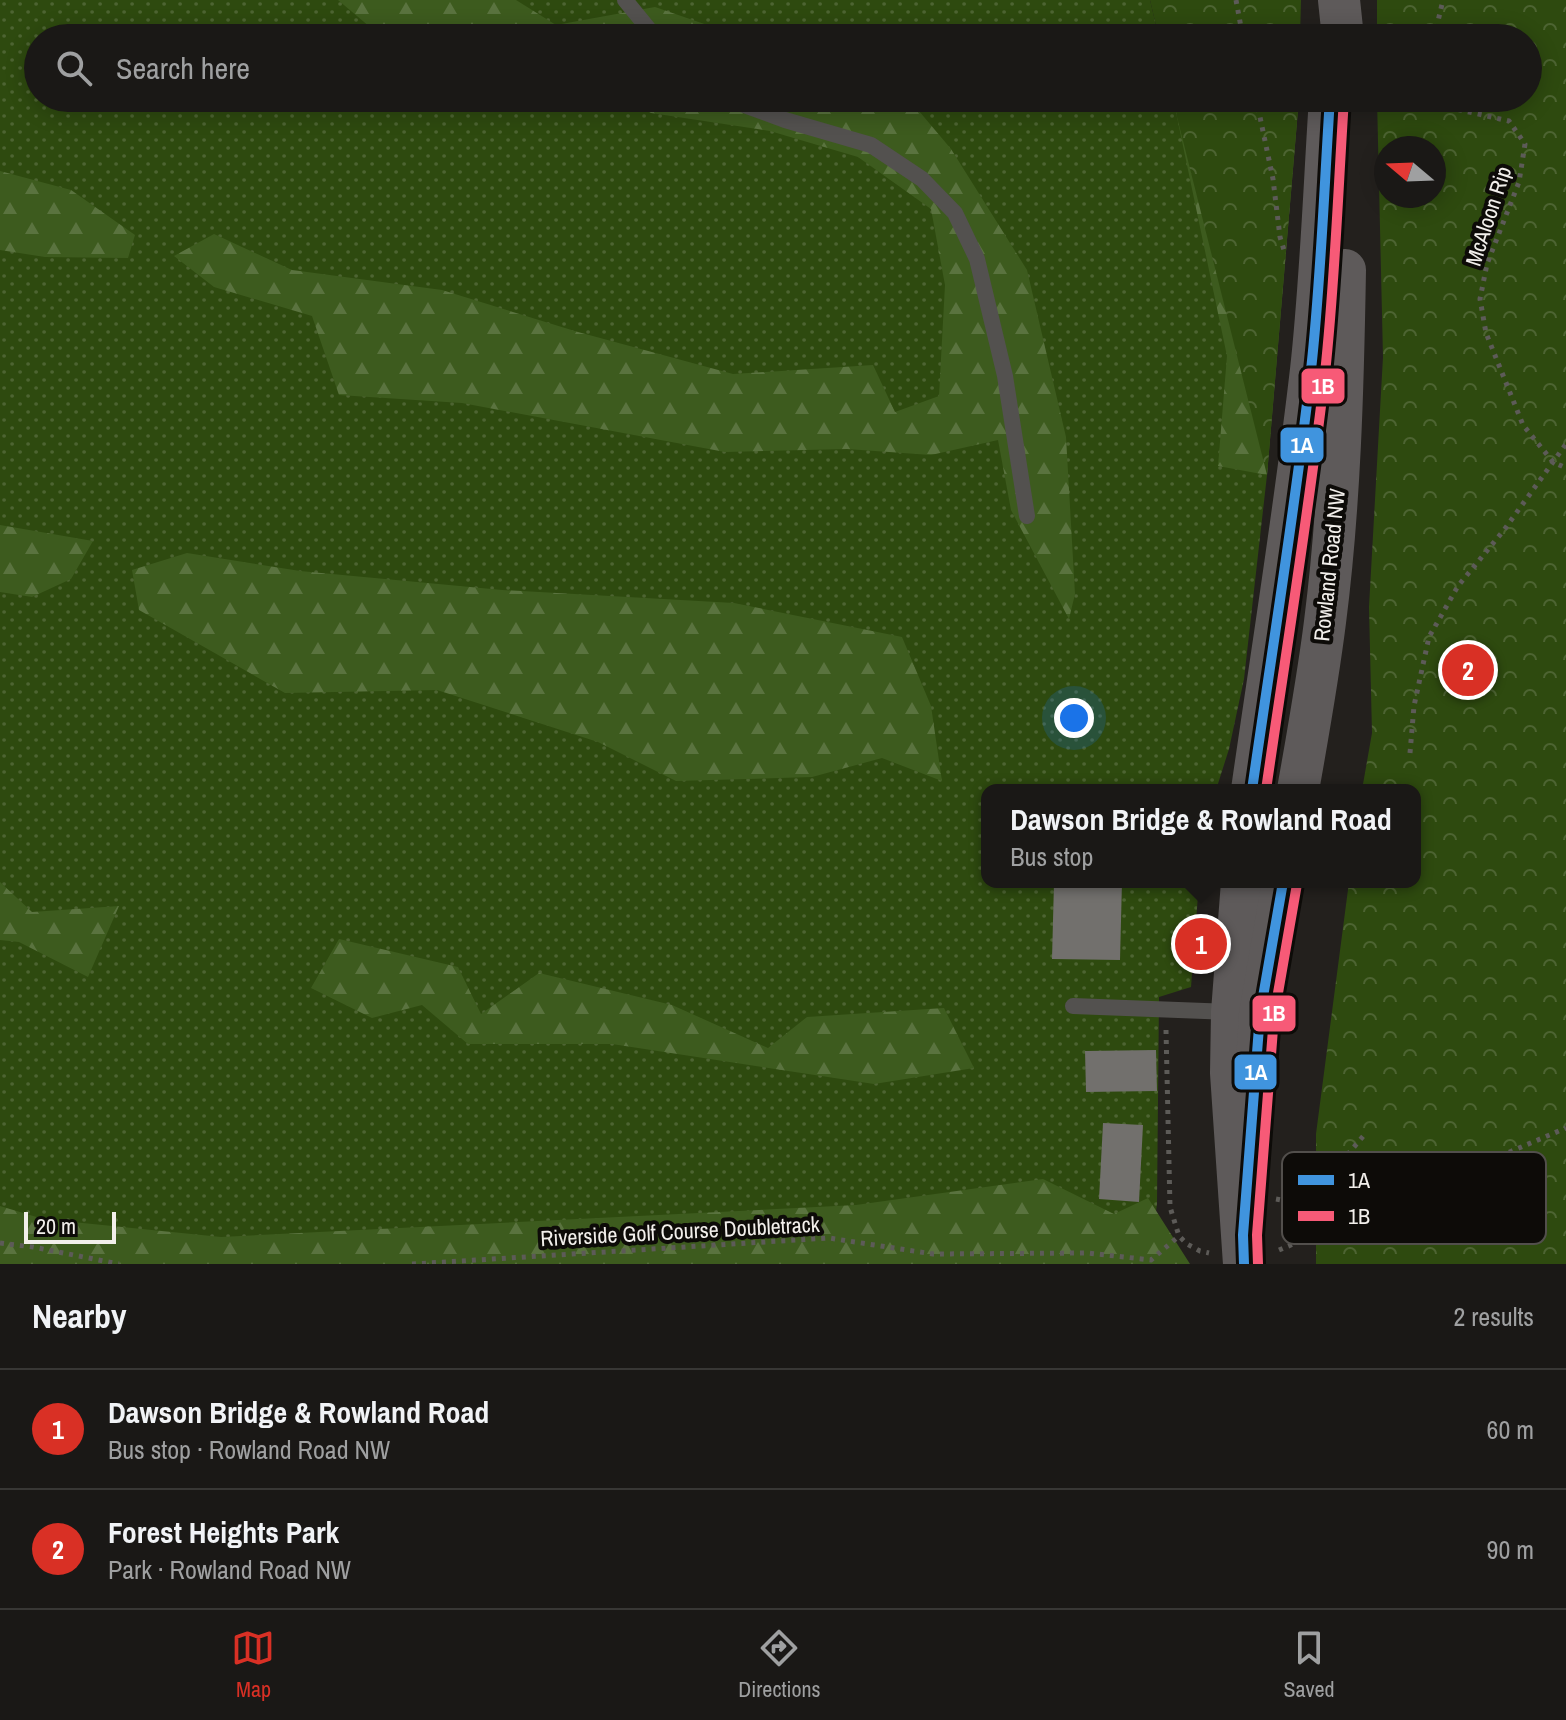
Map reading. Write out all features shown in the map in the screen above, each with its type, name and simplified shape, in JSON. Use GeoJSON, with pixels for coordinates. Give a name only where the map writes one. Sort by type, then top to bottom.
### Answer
{"type":"FeatureCollection","features":[{"type":"Feature","properties":{"kind":"main road","name":"Rowland Road NW"},"geometry":{"type":"LineString","coordinates":[[1253,784],[1311,371],[1329,112]]}},
{"type":"Feature","properties":{"kind":"main road","name":"Rowland Road NW"},"geometry":{"type":"LineString","coordinates":[[1299,784],[1325,621],[1337,494],[1344,371],[1348,112]]}},
{"type":"Feature","properties":{"kind":"main road"},"geometry":{"type":"LineString","coordinates":[[1242,888],[1246,1013]]}},
{"type":"Feature","properties":{"kind":"main road"},"geometry":{"type":"LineString","coordinates":[[1246,1250],[1231,1073],[1281,888]]}},
{"type":"Feature","properties":{"kind":"lane"},"geometry":{"type":"LineString","coordinates":[[625,0],[645,24]]}},
{"type":"Feature","properties":{"kind":"lane"},"geometry":{"type":"LineString","coordinates":[[763,112],[871,145],[922,179],[955,213],[977,259],[1001,362],[1027,516]]}},
{"type":"Feature","properties":{"kind":"lane"},"geometry":{"type":"LineString","coordinates":[[1073,1006],[1246,1013]]}},
{"type":"Feature","properties":{"kind":"path"},"geometry":{"type":"LineString","coordinates":[[1236,0],[1240,24]]}},
{"type":"Feature","properties":{"kind":"path"},"geometry":{"type":"LineString","coordinates":[[1437,24],[1443,0]]}},
{"type":"Feature","properties":{"kind":"path"},"geometry":{"type":"LineString","coordinates":[[1259,112],[1287,263]]}},
{"type":"Feature","properties":{"kind":"path","name":"McAloon Rip"},"geometry":{"type":"LineString","coordinates":[[1469,112],[1509,121],[1525,144],[1519,182],[1487,264],[1480,299],[1486,333],[1523,425],[1553,462],[1566,468]]}},
{"type":"Feature","properties":{"kind":"path"},"geometry":{"type":"LineString","coordinates":[[1410,753],[1414,706],[1429,637],[1458,586],[1504,530],[1566,444]]}},
{"type":"Feature","properties":{"kind":"path"},"geometry":{"type":"LineString","coordinates":[[1169,1010],[1166,1032],[1170,1207],[1179,1236],[1200,1251],[1246,1250],[1282,1243]]}},
{"type":"Feature","properties":{"kind":"path"},"geometry":{"type":"LineString","coordinates":[[1509,1152],[1566,1128]]}},
{"type":"Feature","properties":{"kind":"path"},"geometry":{"type":"LineString","coordinates":[[1350,1152],[1365,1134]]}},
{"type":"Feature","properties":{"kind":"path","name":"Riverside Golf Course Doubletrack"},"geometry":{"type":"LineString","coordinates":[[412,1264],[829,1238],[933,1254],[1088,1253],[1151,1260],[1179,1236]]}},
{"type":"Feature","properties":{"kind":"path"},"geometry":{"type":"LineString","coordinates":[[0,1243],[119,1264]]}},
{"type":"Feature","properties":{"kind":"green space"},"geometry":{"type":"Polygon","coordinates":[[[0,0],[1150,0],[1156,24],[24,24],[24,112],[1176,112],[1267,475],[1244,679],[1229,749],[1218,784],[981,784],[981,888],[1199,888],[1191,987],[1159,997],[1157,1204],[1151,1250],[0,1264],[0,0]]]}},
{"type":"Feature","properties":{"kind":"green space"},"geometry":{"type":"Polygon","coordinates":[[[338,0],[516,0],[554,24],[366,24],[338,0]]]}},
{"type":"Feature","properties":{"kind":"green space"},"geometry":{"type":"Polygon","coordinates":[[[1150,0],[1301,0],[1300,24],[1156,24],[1150,0]]]}},
{"type":"Feature","properties":{"kind":"green space"},"geometry":{"type":"Polygon","coordinates":[[[1377,0],[1566,0],[1566,1264],[1316,1264],[1316,1244],[1546,1244],[1546,1152],[1316,1152],[1348,888],[1421,888],[1421,784],[1363,784],[1372,733],[1369,607],[1383,357],[1380,208],[1446,208],[1446,136],[1378,136],[1377,112],[1542,112],[1542,24],[1377,24],[1377,0]]]}},
{"type":"Feature","properties":{"kind":"green space"},"geometry":{"type":"Polygon","coordinates":[[[655,7],[704,24],[562,24],[655,7]]]}},
{"type":"Feature","properties":{"kind":"green space"},"geometry":{"type":"Polygon","coordinates":[[[920,112],[951,149],[1027,270],[1066,437],[1075,594],[1069,619],[1011,510],[998,440],[931,455],[847,449],[725,452],[462,403],[339,395],[312,316],[214,287],[174,256],[214,234],[292,270],[442,290],[578,332],[733,374],[873,365],[895,412],[939,396],[945,285],[931,209],[858,157],[770,131],[651,113],[920,112]]]}},
{"type":"Feature","properties":{"kind":"green space"},"geometry":{"type":"Polygon","coordinates":[[[1176,112],[1298,112],[1267,475],[1218,466],[1227,356],[1176,112]]]}},
{"type":"Feature","properties":{"kind":"green space"},"geometry":{"type":"Polygon","coordinates":[[[1176,112],[1298,112],[1267,475],[1176,112]]]}},
{"type":"Feature","properties":{"kind":"green space"},"geometry":{"type":"Polygon","coordinates":[[[0,171],[71,190],[135,235],[128,258],[45,257],[0,250],[0,171]]]}},
{"type":"Feature","properties":{"kind":"green space"},"geometry":{"type":"Polygon","coordinates":[[[0,525],[93,541],[71,579],[32,597],[0,592],[0,525]]]}},
{"type":"Feature","properties":{"kind":"green space"},"geometry":{"type":"Polygon","coordinates":[[[187,553],[300,571],[502,590],[734,603],[902,637],[931,706],[942,781],[882,758],[812,777],[676,781],[598,742],[437,690],[285,693],[139,610],[132,570],[187,553]]]}},
{"type":"Feature","properties":{"kind":"green space"},"geometry":{"type":"Polygon","coordinates":[[[0,882],[32,912],[119,906],[88,977],[19,942],[0,940],[0,882]]]}},
{"type":"Feature","properties":{"kind":"green space"},"geometry":{"type":"Polygon","coordinates":[[[339,939],[458,967],[481,1014],[539,973],[672,1005],[768,1048],[807,1017],[944,1008],[974,1068],[874,1084],[612,1044],[468,1044],[422,1005],[372,1018],[311,988],[339,939]]]}},
{"type":"Feature","properties":{"kind":"green space"},"geometry":{"type":"Polygon","coordinates":[[[1043,1179],[1114,1214],[1148,1198],[1190,1264],[0,1264],[0,1206],[43,1219],[221,1237],[856,1205],[1043,1179]]]}},
{"type":"Feature","properties":{"kind":"building"},"geometry":{"type":"Polygon","coordinates":[[[1054,888],[1122,888],[1120,960],[1052,959],[1054,888]]]}},
{"type":"Feature","properties":{"kind":"building"},"geometry":{"type":"Polygon","coordinates":[[[1156,1050],[1157,1091],[1086,1092],[1085,1051],[1156,1050]]]}},
{"type":"Feature","properties":{"kind":"building"},"geometry":{"type":"Polygon","coordinates":[[[1103,1123],[1143,1125],[1139,1202],[1099,1199],[1103,1123]]]}},
{"type":"Feature","properties":{"kind":"transit line","name":"1A"},"geometry":{"type":"LineString","coordinates":[[1253,784],[1311,370],[1329,112]]}},
{"type":"Feature","properties":{"kind":"transit line","name":"1B"},"geometry":{"type":"LineString","coordinates":[[1267,784],[1325,373],[1343,112]]}},
{"type":"Feature","properties":{"kind":"transit line","name":"1A"},"geometry":{"type":"LineString","coordinates":[[1244,1264],[1243,1235],[1260,1014],[1282,888]]}},
{"type":"Feature","properties":{"kind":"transit line","name":"1B"},"geometry":{"type":"LineString","coordinates":[[1258,1264],[1257,1235],[1274,1016],[1296,888]]}},
{"type":"Feature","properties":{"kind":"place","name":"Forest Heights Park"},"geometry":{"type":"Point","coordinates":[1468,670]}},
{"type":"Feature","properties":{"kind":"place","name":"Dawson Bridge & Rowland Road"},"geometry":{"type":"Point","coordinates":[1201,944]}}]}
